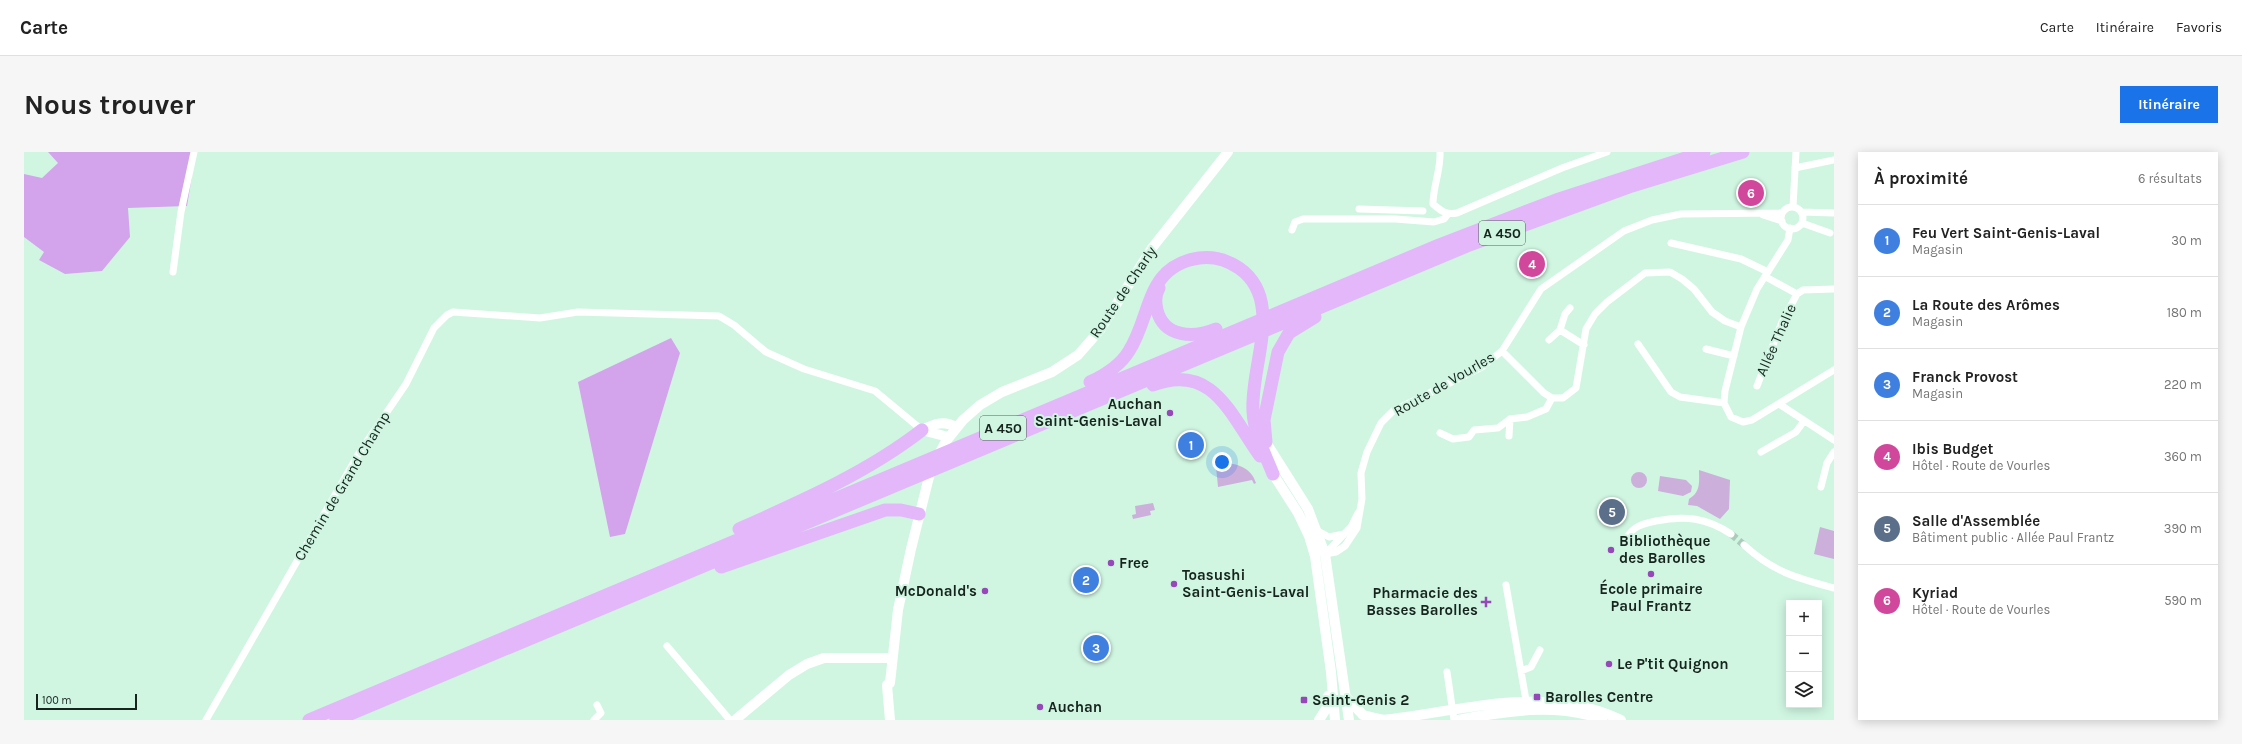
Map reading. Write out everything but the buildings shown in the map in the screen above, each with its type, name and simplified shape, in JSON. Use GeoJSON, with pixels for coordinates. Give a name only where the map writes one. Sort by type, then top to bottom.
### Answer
{"type":"FeatureCollection","features":[{"type":"Feature","properties":{"kind":"highway","name":"A 450"},"geometry":{"type":"LineString","coordinates":[[309,720],[1439,245],[1549,203],[1704,152]]}},
{"type":"Feature","properties":{"kind":"highway","name":"A 450"},"geometry":{"type":"LineString","coordinates":[[336,720],[1373,284],[1565,209],[1743,152]]}},
{"type":"Feature","properties":{"kind":"highway"},"geometry":{"type":"LineString","coordinates":[[1030,417],[1035,408],[1101,377],[1121,362],[1134,343],[1152,291],[1158,280],[1171,270],[1191,259],[1202,257],[1219,259],[1234,264],[1243,270],[1260,296],[1263,316],[1261,346],[1253,396],[1253,412],[1273,474]]}},
{"type":"Feature","properties":{"kind":"highway"},"geometry":{"type":"LineString","coordinates":[[1163,277],[1157,292],[1158,312],[1167,326],[1180,334],[1199,334],[1274,307],[1282,310]]}},
{"type":"Feature","properties":{"kind":"highway"},"geometry":{"type":"LineString","coordinates":[[1263,441],[1265,409],[1278,352],[1289,332],[1302,323],[1366,293],[1373,284]]}},
{"type":"Feature","properties":{"kind":"highway"},"geometry":{"type":"LineString","coordinates":[[1077,409],[1089,409],[1166,380],[1176,378],[1198,382],[1208,387],[1219,397],[1273,474]]}},
{"type":"Feature","properties":{"kind":"highway"},"geometry":{"type":"LineString","coordinates":[[663,571],[667,562],[818,492],[890,453],[922,430]]}},
{"type":"Feature","properties":{"kind":"highway"},"geometry":{"type":"LineString","coordinates":[[683,574],[694,576],[885,510],[901,510],[919,514]]}},
{"type":"Feature","properties":{"kind":"street"},"geometry":{"type":"LineString","coordinates":[[173,272],[181,212],[194,152]]}},
{"type":"Feature","properties":{"kind":"street","name":"Route de Charly"},"geometry":{"type":"LineString","coordinates":[[890,720],[887,686],[890,682],[898,610],[919,514],[926,487],[938,454],[956,427],[980,404],[1002,392],[1052,372],[1078,355],[1100,330],[1152,248],[1228,152]]}},
{"type":"Feature","properties":{"kind":"street"},"geometry":{"type":"LineString","coordinates":[[1440,152],[1441,164],[1433,192],[1433,204],[1440,211],[1448,214],[1457,213],[1562,168],[1607,152]]}},
{"type":"Feature","properties":{"kind":"street"},"geometry":{"type":"LineString","coordinates":[[1793,207],[1796,154]]}},
{"type":"Feature","properties":{"kind":"street"},"geometry":{"type":"LineString","coordinates":[[1795,168],[1834,160]]}},
{"type":"Feature","properties":{"kind":"street"},"geometry":{"type":"LineString","coordinates":[[1359,209],[1423,210],[1433,204]]}},
{"type":"Feature","properties":{"kind":"street"},"geometry":{"type":"LineString","coordinates":[[1826,213],[1802,221],[1797,228],[1790,228],[1782,222],[1782,213],[1787,208],[1793,207],[1801,212],[1834,213]]}},
{"type":"Feature","properties":{"kind":"street"},"geometry":{"type":"LineString","coordinates":[[1420,220],[1423,210]]}},
{"type":"Feature","properties":{"kind":"street"},"geometry":{"type":"LineString","coordinates":[[1801,212],[1802,221]]}},
{"type":"Feature","properties":{"kind":"street","name":"Route de Vourles"},"geometry":{"type":"LineString","coordinates":[[1756,213],[1782,222]]}},
{"type":"Feature","properties":{"kind":"street","name":"Route de Vourles"},"geometry":{"type":"LineString","coordinates":[[1325,554],[1336,552],[1345,546],[1357,528],[1361,505],[1361,474],[1367,452],[1381,424],[1394,411],[1482,367],[1502,351],[1541,289],[1624,231],[1652,220],[1674,215],[1782,213]]}},
{"type":"Feature","properties":{"kind":"street"},"geometry":{"type":"LineString","coordinates":[[1292,230],[1294,222],[1303,219],[1420,220],[1434,222],[1444,219],[1448,214]]}},
{"type":"Feature","properties":{"kind":"street"},"geometry":{"type":"LineString","coordinates":[[1802,221],[1830,233]]}},
{"type":"Feature","properties":{"kind":"street"},"geometry":{"type":"LineString","coordinates":[[1790,228],[1788,240],[1757,289],[1741,327],[1724,404],[1731,418],[1743,422],[1752,420],[1834,370]]}},
{"type":"Feature","properties":{"kind":"street","name":"Allée Thalie"},"geometry":{"type":"LineString","coordinates":[[1671,243],[1741,260],[1767,274],[1797,294]]}},
{"type":"Feature","properties":{"kind":"street"},"geometry":{"type":"LineString","coordinates":[[1502,351],[1544,393],[1552,398],[1563,398],[1576,388],[1586,330],[1595,314],[1645,273],[1670,272],[1694,289],[1712,312],[1725,321],[1741,327]]}},
{"type":"Feature","properties":{"kind":"street","name":"Allée Thalie"},"geometry":{"type":"LineString","coordinates":[[1756,386],[1782,322],[1797,294],[1803,290],[1834,289]]}},
{"type":"Feature","properties":{"kind":"street"},"geometry":{"type":"LineString","coordinates":[[1549,340],[1560,330],[1565,314],[1570,308]]}},
{"type":"Feature","properties":{"kind":"street","name":"Chemin de Grand Champ"},"geometry":{"type":"LineString","coordinates":[[206,720],[359,453],[406,384],[434,328],[447,315],[459,311],[540,318],[578,312],[719,316],[728,320],[766,352],[804,370],[875,391],[922,430]]}},
{"type":"Feature","properties":{"kind":"street"},"geometry":{"type":"LineString","coordinates":[[1560,330],[1584,345]]}},
{"type":"Feature","properties":{"kind":"street"},"geometry":{"type":"LineString","coordinates":[[1638,344],[1670,392],[1680,397],[1724,404]]}},
{"type":"Feature","properties":{"kind":"street"},"geometry":{"type":"LineString","coordinates":[[1706,349],[1734,356]]}},
{"type":"Feature","properties":{"kind":"street"},"geometry":{"type":"LineString","coordinates":[[1440,433],[1453,439],[1469,437],[1474,430],[1498,428],[1510,420],[1527,417],[1546,409],[1552,398]]}},
{"type":"Feature","properties":{"kind":"street"},"geometry":{"type":"LineString","coordinates":[[1779,404],[1834,440]]}},
{"type":"Feature","properties":{"kind":"street"},"geometry":{"type":"LineString","coordinates":[[1509,436],[1510,420]]}},
{"type":"Feature","properties":{"kind":"street"},"geometry":{"type":"LineString","coordinates":[[1761,452],[1796,432],[1804,421]]}},
{"type":"Feature","properties":{"kind":"street"},"geometry":{"type":"LineString","coordinates":[[922,430],[941,422],[956,427]]}},
{"type":"Feature","properties":{"kind":"street"},"geometry":{"type":"LineString","coordinates":[[922,430],[947,439]]}},
{"type":"Feature","properties":{"kind":"street"},"geometry":{"type":"LineString","coordinates":[[1263,441],[1308,509],[1318,567],[1333,688],[1335,720]]}},
{"type":"Feature","properties":{"kind":"street"},"geometry":{"type":"LineString","coordinates":[[1821,487],[1827,463],[1834,452]]}},
{"type":"Feature","properties":{"kind":"street"},"geometry":{"type":"LineString","coordinates":[[1273,474],[1312,533],[1315,547],[1325,554],[1332,590],[1349,720]]}},
{"type":"Feature","properties":{"kind":"street","name":"Route de Vourles"},"geometry":{"type":"LineString","coordinates":[[1325,554],[1351,527],[1361,505]]}},
{"type":"Feature","properties":{"kind":"street"},"geometry":{"type":"LineString","coordinates":[[1626,539],[1631,530],[1640,525],[1676,517],[1703,520],[1732,534]]}},
{"type":"Feature","properties":{"kind":"street"},"geometry":{"type":"LineString","coordinates":[[1312,533],[1329,537],[1344,534]]}},
{"type":"Feature","properties":{"kind":"street"},"geometry":{"type":"LineString","coordinates":[[1744,545],[1762,562],[1793,577],[1834,588]]}},
{"type":"Feature","properties":{"kind":"street"},"geometry":{"type":"LineString","coordinates":[[1318,567],[1325,554]]}},
{"type":"Feature","properties":{"kind":"street"},"geometry":{"type":"LineString","coordinates":[[1506,585],[1527,706]]}},
{"type":"Feature","properties":{"kind":"street"},"geometry":{"type":"LineString","coordinates":[[1322,605],[1332,590]]}},
{"type":"Feature","properties":{"kind":"street"},"geometry":{"type":"LineString","coordinates":[[666,646],[730,720]]}},
{"type":"Feature","properties":{"kind":"street"},"geometry":{"type":"LineString","coordinates":[[1521,671],[1531,667],[1540,650]]}},
{"type":"Feature","properties":{"kind":"street"},"geometry":{"type":"LineString","coordinates":[[735,720],[789,675],[807,664],[824,658],[892,658]]}},
{"type":"Feature","properties":{"kind":"street"},"geometry":{"type":"LineString","coordinates":[[1319,720],[1328,706],[1331,672]]}},
{"type":"Feature","properties":{"kind":"street"},"geometry":{"type":"LineString","coordinates":[[1447,672],[1453,715]]}},
{"type":"Feature","properties":{"kind":"street","name":"Route de Charly"},"geometry":{"type":"LineString","coordinates":[[890,682],[894,686],[895,720]]}},
{"type":"Feature","properties":{"kind":"street"},"geometry":{"type":"LineString","coordinates":[[1333,688],[1338,697],[1341,720]]}},
{"type":"Feature","properties":{"kind":"street"},"geometry":{"type":"LineString","coordinates":[[1346,697],[1363,715],[1383,720],[1453,715],[1527,706],[1570,703],[1597,710],[1621,720]]}},
{"type":"Feature","properties":{"kind":"street"},"geometry":{"type":"LineString","coordinates":[[594,720],[601,713],[597,706]]}},
{"type":"Feature","properties":{"kind":"street"},"geometry":{"type":"LineString","coordinates":[[1458,720],[1527,706],[1564,710],[1604,720]]}},
{"type":"Feature","properties":{"kind":"shaded area"},"geometry":{"type":"Polygon","coordinates":[[[48,152],[196,152],[187,206],[128,208],[130,237],[102,271],[65,274],[39,260],[44,252],[24,237],[24,174],[42,178],[58,163],[48,152]]]}},
{"type":"Feature","properties":{"kind":"shaded area"},"geometry":{"type":"Polygon","coordinates":[[[671,338],[680,353],[625,534],[610,537],[578,382],[671,338]]]}},
{"type":"Feature","properties":{"kind":"shaded area"},"geometry":{"type":"Polygon","coordinates":[[[1222,462],[1243,467],[1251,473],[1256,483],[1254,484],[1252,480],[1218,487],[1216,467],[1222,462]]]}},
{"type":"Feature","properties":{"kind":"shaded area"},"geometry":{"type":"Polygon","coordinates":[[[1699,470],[1730,480],[1729,509],[1720,519],[1697,506],[1688,505],[1689,499],[1696,493],[1697,490],[1699,483],[1699,470]]]}},
{"type":"Feature","properties":{"kind":"shaded area"},"geometry":{"type":"Polygon","coordinates":[[[1639,472],[1646,477],[1647,480],[1642,487],[1639,488],[1632,483],[1631,480],[1636,473],[1639,472]]]}},
{"type":"Feature","properties":{"kind":"shaded area"},"geometry":{"type":"Polygon","coordinates":[[[1660,476],[1686,480],[1692,486],[1691,492],[1683,496],[1658,491],[1660,476]]]}},
{"type":"Feature","properties":{"kind":"shaded area"},"geometry":{"type":"Polygon","coordinates":[[[1153,503],[1155,510],[1150,511],[1151,515],[1133,519],[1132,515],[1136,514],[1135,506],[1153,503]]]}},
{"type":"Feature","properties":{"kind":"shaded area"},"geometry":{"type":"Polygon","coordinates":[[[1820,527],[1834,531],[1834,559],[1814,554],[1820,527]]]}},
{"type":"Feature","properties":{"kind":"tunnel"},"geometry":{"type":"LineString","coordinates":[[1731,534],[1744,545]]}},
{"type":"Feature","properties":{"kind":"place","name":"Kyriad"},"geometry":{"type":"Point","coordinates":[1751,193]}},
{"type":"Feature","properties":{"kind":"place","name":"Ibis Budget"},"geometry":{"type":"Point","coordinates":[1532,264]}},
{"type":"Feature","properties":{"kind":"place","name":"Auchan Saint-Genis-Laval"},"geometry":{"type":"Point","coordinates":[1170,413]}},
{"type":"Feature","properties":{"kind":"place","name":"Feu Vert Saint-Genis-Laval"},"geometry":{"type":"Point","coordinates":[1191,445]}},
{"type":"Feature","properties":{"kind":"place","name":"Salle d'Assemblée"},"geometry":{"type":"Point","coordinates":[1612,512]}},
{"type":"Feature","properties":{"kind":"place","name":"Bibliothèque des Barolles"},"geometry":{"type":"Point","coordinates":[1611,550]}},
{"type":"Feature","properties":{"kind":"place","name":"Free"},"geometry":{"type":"Point","coordinates":[1111,563]}},
{"type":"Feature","properties":{"kind":"place","name":"École primaire Paul Frantz"},"geometry":{"type":"Point","coordinates":[1651,574]}},
{"type":"Feature","properties":{"kind":"place","name":"La Route des Arômes"},"geometry":{"type":"Point","coordinates":[1086,580]}},
{"type":"Feature","properties":{"kind":"place","name":"Toasushi Saint-Genis-Laval"},"geometry":{"type":"Point","coordinates":[1174,584]}},
{"type":"Feature","properties":{"kind":"place","name":"McDonald's"},"geometry":{"type":"Point","coordinates":[985,591]}},
{"type":"Feature","properties":{"kind":"place","name":"Pharmacie des Basses Barolles"},"geometry":{"type":"Point","coordinates":[1486,602]}},
{"type":"Feature","properties":{"kind":"place","name":"Franck Provost"},"geometry":{"type":"Point","coordinates":[1096,648]}},
{"type":"Feature","properties":{"kind":"place","name":"Le P'tit Quignon"},"geometry":{"type":"Point","coordinates":[1609,664]}},
{"type":"Feature","properties":{"kind":"place","name":"Barolles Centre"},"geometry":{"type":"Point","coordinates":[1537,697]}},
{"type":"Feature","properties":{"kind":"place","name":"Saint-Genis 2"},"geometry":{"type":"Point","coordinates":[1304,700]}},
{"type":"Feature","properties":{"kind":"place","name":"Auchan"},"geometry":{"type":"Point","coordinates":[1040,707]}}]}
